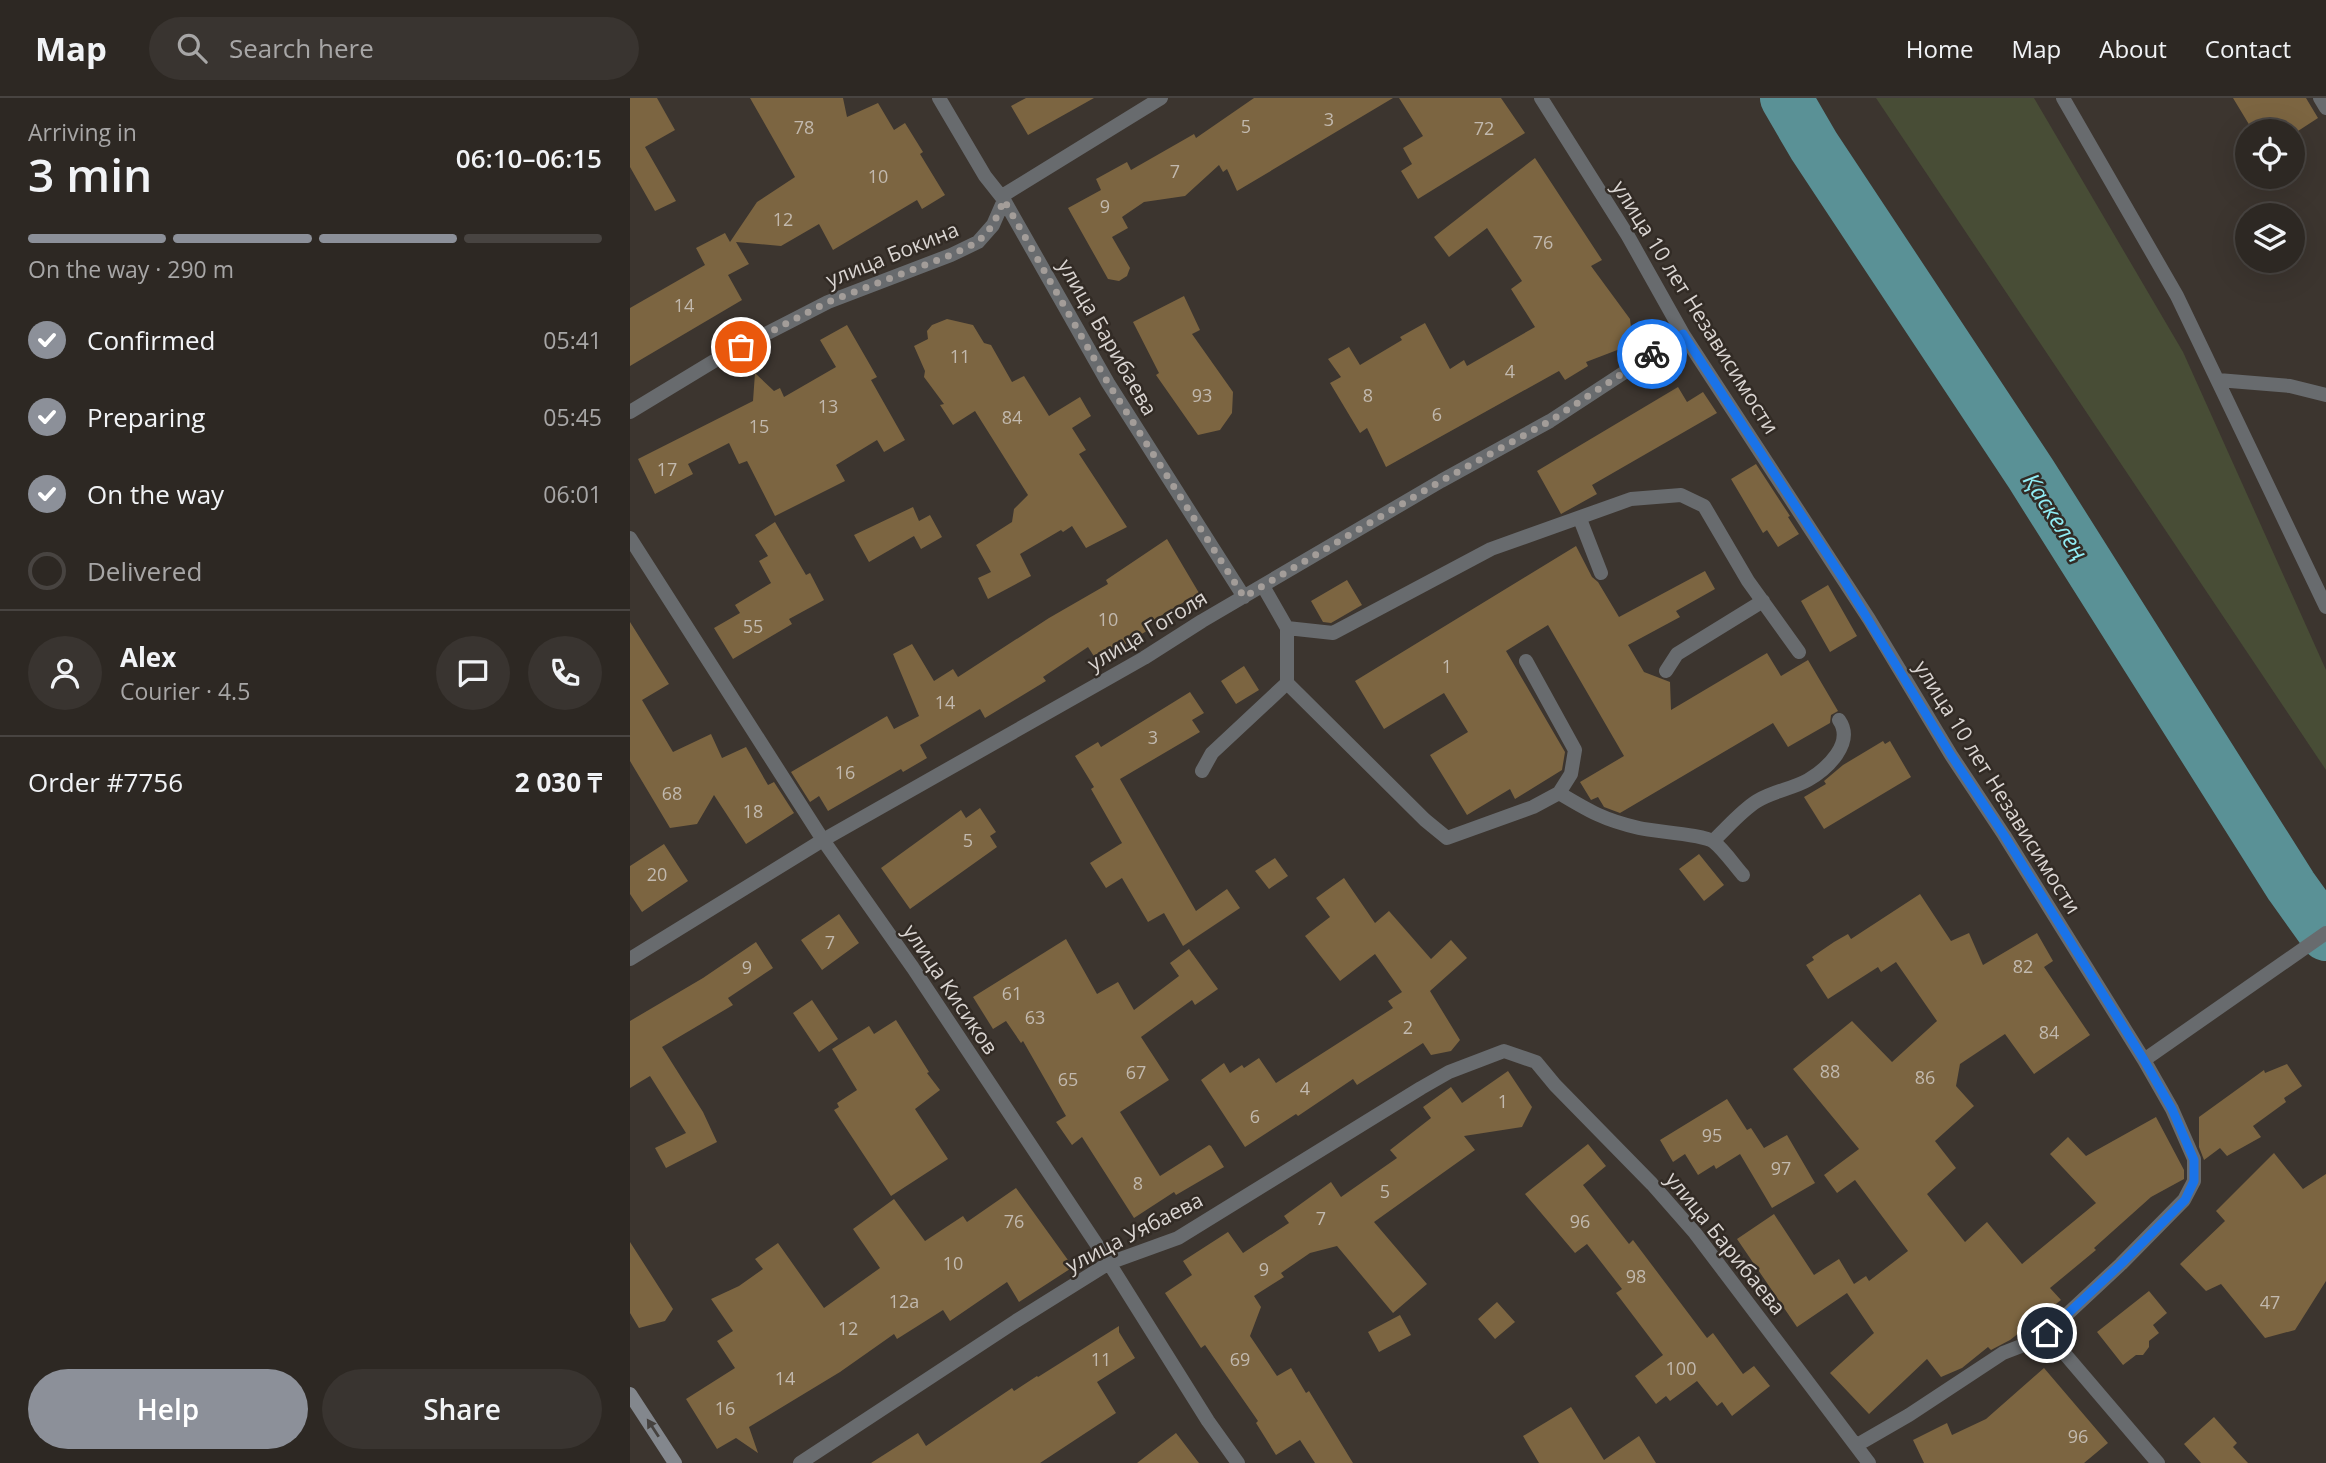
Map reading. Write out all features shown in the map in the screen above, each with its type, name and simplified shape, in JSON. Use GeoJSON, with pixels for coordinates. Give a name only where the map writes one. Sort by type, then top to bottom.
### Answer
{"type":"FeatureCollection","features":[{"type":"Feature","properties":{"kind":"main road"},"geometry":{"type":"LineString","coordinates":[[630,1394],[675,1463]]}},
{"type":"Feature","properties":{"kind":"street","name":"улица Барибаева"},"geometry":{"type":"LineString","coordinates":[[939,98],[985,176],[1003,198],[1108,383],[1244,597]]}},
{"type":"Feature","properties":{"kind":"street"},"geometry":{"type":"LineString","coordinates":[[1003,198],[1161,98]]}},
{"type":"Feature","properties":{"kind":"street","name":"улица 10 лет Независимости"},"geometry":{"type":"LineString","coordinates":[[1541,98],[1628,236],[1683,334],[1842,577],[2144,1060],[2172,1109],[2194,1160],[2194,1181],[2185,1200],[2047,1333],[2003,1353],[1909,1415],[1857,1445]]}},
{"type":"Feature","properties":{"kind":"street"},"geometry":{"type":"LineString","coordinates":[[2063,98],[2177,296],[2326,607]]}},
{"type":"Feature","properties":{"kind":"street"},"geometry":{"type":"LineString","coordinates":[[2320,98],[2326,108]]}},
{"type":"Feature","properties":{"kind":"street","name":"улица Бокина"},"geometry":{"type":"LineString","coordinates":[[630,412],[719,358],[828,302],[978,242],[993,225],[1003,198]]}},
{"type":"Feature","properties":{"kind":"street","name":"улица Гоголя"},"geometry":{"type":"LineString","coordinates":[[630,958],[823,840],[1133,664],[1441,481],[1550,421],[1683,334]]}},
{"type":"Feature","properties":{"kind":"street"},"geometry":{"type":"LineString","coordinates":[[2218,380],[2290,386],[2326,396]]}},
{"type":"Feature","properties":{"kind":"street"},"geometry":{"type":"LineString","coordinates":[[1287,628],[1333,634],[1491,550],[1631,499],[1681,495],[1704,506],[1748,581],[1799,652]]}},
{"type":"Feature","properties":{"kind":"street"},"geometry":{"type":"LineString","coordinates":[[1580,519],[1601,573]]}},
{"type":"Feature","properties":{"kind":"street","name":"улица Кисиков"},"geometry":{"type":"LineString","coordinates":[[630,538],[823,840],[913,968],[1238,1463]]}},
{"type":"Feature","properties":{"kind":"street"},"geometry":{"type":"LineString","coordinates":[[1262,586],[1287,628],[1287,683],[1424,820],[1447,838],[1533,807],[1559,793],[1571,774],[1575,750],[1526,661]]}},
{"type":"Feature","properties":{"kind":"street"},"geometry":{"type":"LineString","coordinates":[[1666,671],[1677,654],[1763,601]]}},
{"type":"Feature","properties":{"kind":"street"},"geometry":{"type":"LineString","coordinates":[[1202,771],[1212,753],[1287,683]]}},
{"type":"Feature","properties":{"kind":"street"},"geometry":{"type":"LineString","coordinates":[[1713,841],[1757,801],[1807,780],[1829,765],[1844,743],[1843,726],[1839,720]]}},
{"type":"Feature","properties":{"kind":"street"},"geometry":{"type":"LineString","coordinates":[[1559,793],[1599,817],[1641,829],[1698,836],[1713,841],[1743,875]]}},
{"type":"Feature","properties":{"kind":"street"},"geometry":{"type":"LineString","coordinates":[[2144,1060],[2326,933]]}},
{"type":"Feature","properties":{"kind":"street","name":"улица Уябаева"},"geometry":{"type":"LineString","coordinates":[[800,1463],[1109,1263],[1178,1238],[1450,1072],[1504,1051],[1536,1062]]}},
{"type":"Feature","properties":{"kind":"street","name":"улица Барибаева"},"geometry":{"type":"LineString","coordinates":[[1536,1062],[1695,1233],[1869,1463]]}},
{"type":"Feature","properties":{"kind":"street"},"geometry":{"type":"LineString","coordinates":[[2047,1333],[2158,1463]]}},
{"type":"Feature","properties":{"kind":"green space"},"geometry":{"type":"Polygon","coordinates":[[[1876,98],[2034,98],[2183,352],[2326,670],[2326,770],[1876,98]]]}},
{"type":"Feature","properties":{"kind":"building"},"geometry":{"type":"Polygon","coordinates":[[[630,98],[657,98],[675,130],[645,147],[676,201],[655,211],[630,167],[630,98]]]}},
{"type":"Feature","properties":{"kind":"building"},"geometry":{"type":"Polygon","coordinates":[[[750,98],[843,98],[847,117],[878,103],[894,130],[905,123],[945,195],[922,209],[917,200],[833,250],[819,224],[781,246],[736,242],[749,264],[728,275],[742,300],[630,366],[630,308],[705,265],[696,248],[725,233],[730,242],[757,202],[795,177],[750,98]]]}},
{"type":"Feature","properties":{"kind":"building"},"geometry":{"type":"Polygon","coordinates":[[[1026,98],[1094,98],[1028,135],[1011,106],[1026,98]]]}},
{"type":"Feature","properties":{"kind":"building"},"geometry":{"type":"Polygon","coordinates":[[[1254,98],[1393,98],[1237,191],[1227,169],[1223,172],[1219,165],[1185,196],[1144,202],[1122,217],[1128,228],[1112,237],[1130,268],[1127,276],[1119,281],[1108,279],[1068,208],[1101,190],[1096,179],[1127,162],[1131,170],[1194,134],[1196,138],[1254,98]]]}},
{"type":"Feature","properties":{"kind":"building"},"geometry":{"type":"Polygon","coordinates":[[[1399,98],[1501,98],[1525,133],[1418,199],[1401,171],[1412,164],[1403,148],[1423,136],[1399,98]]]}},
{"type":"Feature","properties":{"kind":"building"},"geometry":{"type":"Polygon","coordinates":[[[2233,98],[2306,98],[2318,118],[2305,126],[2305,119],[2246,119],[2233,98]]]}},
{"type":"Feature","properties":{"kind":"building"},"geometry":{"type":"Polygon","coordinates":[[[1535,158],[1602,260],[1591,266],[1630,319],[1633,344],[1586,362],[1588,366],[1565,380],[1559,371],[1386,467],[1367,428],[1360,433],[1330,383],[1341,377],[1328,359],[1349,347],[1360,365],[1425,323],[1450,369],[1464,360],[1467,366],[1535,327],[1511,289],[1522,281],[1487,228],[1449,257],[1434,237],[1535,158]]]}},
{"type":"Feature","properties":{"kind":"building"},"geometry":{"type":"Polygon","coordinates":[[[1184,296],[1200,330],[1192,334],[1233,392],[1232,413],[1220,430],[1198,435],[1156,375],[1159,373],[1133,322],[1184,296]]]}},
{"type":"Feature","properties":{"kind":"building"},"geometry":{"type":"Polygon","coordinates":[[[947,319],[973,325],[984,343],[991,345],[1012,382],[1024,376],[1049,416],[1080,397],[1091,416],[1072,428],[1086,450],[1079,454],[1127,527],[1086,548],[1072,526],[1063,532],[1061,530],[1020,554],[1031,576],[988,599],[978,578],[991,572],[976,545],[1012,522],[1014,509],[1028,495],[975,411],[953,425],[940,405],[944,404],[924,377],[925,371],[914,346],[928,339],[927,331],[932,325],[947,319]]]}},
{"type":"Feature","properties":{"kind":"building"},"geometry":{"type":"Polygon","coordinates":[[[847,325],[877,377],[871,380],[905,440],[884,452],[877,440],[836,465],[845,481],[775,516],[747,461],[739,464],[729,443],[688,464],[693,474],[655,494],[638,459],[753,401],[755,373],[774,391],[780,388],[784,397],[836,367],[820,340],[847,325]]]}},
{"type":"Feature","properties":{"kind":"building"},"geometry":{"type":"Polygon","coordinates":[[[1678,387],[1687,402],[1703,392],[1717,413],[1592,485],[1597,494],[1561,514],[1537,471],[1678,387]]]}},
{"type":"Feature","properties":{"kind":"building"},"geometry":{"type":"Polygon","coordinates":[[[1756,464],[1799,534],[1778,547],[1767,530],[1763,533],[1731,479],[1756,464]]]}},
{"type":"Feature","properties":{"kind":"building"},"geometry":{"type":"Polygon","coordinates":[[[913,507],[919,521],[930,515],[942,537],[921,549],[914,536],[869,562],[854,535],[913,507]]]}},
{"type":"Feature","properties":{"kind":"building"},"geometry":{"type":"Polygon","coordinates":[[[775,522],[806,575],[810,573],[824,600],[789,619],[792,624],[733,659],[714,628],[740,613],[735,605],[771,583],[759,561],[768,556],[755,535],[775,522]]]}},
{"type":"Feature","properties":{"kind":"building"},"geometry":{"type":"Polygon","coordinates":[[[1167,539],[1199,593],[1147,624],[1150,629],[1097,661],[1088,647],[1043,677],[1046,681],[985,718],[980,709],[920,745],[927,758],[903,772],[901,769],[828,811],[819,796],[810,802],[791,772],[887,716],[894,729],[919,716],[893,654],[912,644],[934,681],[953,669],[958,677],[1049,618],[1108,584],[1106,580],[1167,539]]]}},
{"type":"Feature","properties":{"kind":"building"},"geometry":{"type":"Polygon","coordinates":[[[1576,546],[1592,577],[1598,582],[1619,617],[1705,571],[1715,589],[1676,611],[1680,617],[1628,645],[1644,672],[1670,682],[1671,710],[1767,653],[1781,676],[1808,660],[1838,711],[1831,715],[1830,723],[1788,747],[1773,723],[1620,813],[1604,807],[1598,797],[1591,800],[1580,782],[1624,756],[1548,625],[1506,651],[1565,752],[1562,770],[1515,799],[1510,789],[1467,815],[1430,755],[1468,732],[1444,693],[1384,729],[1355,681],[1576,546]]]}},
{"type":"Feature","properties":{"kind":"building"},"geometry":{"type":"Polygon","coordinates":[[[1347,580],[1362,605],[1331,623],[1323,622],[1311,601],[1347,580]]]}},
{"type":"Feature","properties":{"kind":"building"},"geometry":{"type":"Polygon","coordinates":[[[1828,585],[1857,636],[1830,652],[1801,601],[1828,585]]]}},
{"type":"Feature","properties":{"kind":"building"},"geometry":{"type":"Polygon","coordinates":[[[630,622],[669,684],[642,700],[673,752],[711,734],[722,758],[746,747],[768,785],[774,782],[794,813],[746,844],[714,795],[697,824],[670,828],[630,761],[630,622]]]}},
{"type":"Feature","properties":{"kind":"building"},"geometry":{"type":"Polygon","coordinates":[[[1244,666],[1259,690],[1236,704],[1221,681],[1244,666]]]}},
{"type":"Feature","properties":{"kind":"building"},"geometry":{"type":"Polygon","coordinates":[[[1190,692],[1204,713],[1192,720],[1200,732],[1120,779],[1196,911],[1227,889],[1240,908],[1183,946],[1164,913],[1148,922],[1122,878],[1106,888],[1090,863],[1122,843],[1075,756],[1098,742],[1101,747],[1190,692]]]}},
{"type":"Feature","properties":{"kind":"building"},"geometry":{"type":"Polygon","coordinates":[[[1883,741],[1885,744],[1890,741],[1911,777],[1824,829],[1804,797],[1826,784],[1824,781],[1843,765],[1883,741]]]}},
{"type":"Feature","properties":{"kind":"building"},"geometry":{"type":"Polygon","coordinates":[[[980,808],[996,832],[990,836],[997,847],[910,909],[881,868],[961,810],[966,818],[980,808]]]}},
{"type":"Feature","properties":{"kind":"building"},"geometry":{"type":"Polygon","coordinates":[[[664,844],[688,881],[642,912],[630,894],[630,866],[664,844]]]}},
{"type":"Feature","properties":{"kind":"building"},"geometry":{"type":"Polygon","coordinates":[[[1699,854],[1724,885],[1704,901],[1679,869],[1699,854]]]}},
{"type":"Feature","properties":{"kind":"building"},"geometry":{"type":"Polygon","coordinates":[[[1275,858],[1288,876],[1269,889],[1255,871],[1275,858]]]}},
{"type":"Feature","properties":{"kind":"building"},"geometry":{"type":"Polygon","coordinates":[[[1344,878],[1375,923],[1389,911],[1431,959],[1451,940],[1467,958],[1430,991],[1460,1040],[1451,1051],[1431,1055],[1423,1043],[1357,1085],[1353,1079],[1245,1147],[1201,1080],[1224,1063],[1230,1073],[1259,1058],[1276,1083],[1393,1008],[1388,1001],[1402,992],[1375,954],[1340,981],[1305,936],[1330,917],[1316,898],[1344,878]]]}},
{"type":"Feature","properties":{"kind":"building"},"geometry":{"type":"Polygon","coordinates":[[[1920,894],[1951,941],[1969,933],[1983,965],[2037,933],[2053,961],[2044,967],[2090,1035],[2034,1074],[2005,1034],[1960,1064],[1956,1086],[1974,1106],[1935,1141],[1956,1168],[1927,1194],[1965,1242],[1987,1222],[2022,1264],[2096,1203],[2050,1154],[2068,1137],[2086,1156],[2156,1117],[2184,1170],[2184,1179],[2151,1197],[2094,1248],[2096,1250],[2050,1288],[2061,1300],[2010,1340],[1991,1350],[1988,1347],[1962,1368],[1941,1377],[1927,1359],[1869,1414],[1830,1373],[1874,1333],[1847,1293],[1797,1327],[1737,1239],[1774,1214],[1814,1275],[1839,1259],[1854,1284],[1866,1276],[1869,1281],[1908,1251],[1855,1180],[1837,1193],[1824,1175],[1859,1149],[1793,1069],[1852,1021],[1892,1062],[1937,1021],[1896,962],[1881,972],[1878,967],[1828,999],[1806,965],[1814,960],[1812,957],[1834,942],[1848,934],[1851,939],[1920,894]]]}},
{"type":"Feature","properties":{"kind":"building"},"geometry":{"type":"Polygon","coordinates":[[[839,914],[859,943],[822,970],[801,940],[839,914]]]}},
{"type":"Feature","properties":{"kind":"building"},"geometry":{"type":"Polygon","coordinates":[[[1066,939],[1097,994],[1118,982],[1134,1010],[1179,976],[1170,963],[1189,949],[1218,989],[1195,1005],[1192,1000],[1141,1037],[1169,1080],[1120,1112],[1160,1176],[1209,1145],[1224,1167],[1176,1195],[1174,1192],[1134,1218],[1082,1137],[1072,1145],[1056,1122],[1066,1116],[1023,1041],[1021,1043],[1006,1021],[993,1029],[973,997],[1066,939]]]}},
{"type":"Feature","properties":{"kind":"building"},"geometry":{"type":"Polygon","coordinates":[[[756,942],[773,968],[728,998],[733,1005],[662,1047],[703,1112],[717,1142],[666,1168],[655,1148],[686,1133],[650,1076],[630,1088],[630,1021],[703,978],[756,942]]]}},
{"type":"Feature","properties":{"kind":"building"},"geometry":{"type":"Polygon","coordinates":[[[812,1000],[838,1039],[819,1052],[793,1013],[812,1000]]]}},
{"type":"Feature","properties":{"kind":"building"},"geometry":{"type":"Polygon","coordinates":[[[896,1020],[940,1090],[915,1109],[948,1159],[891,1196],[834,1110],[839,1107],[837,1103],[857,1090],[832,1049],[869,1026],[874,1034],[896,1020]]]}},
{"type":"Feature","properties":{"kind":"building"},"geometry":{"type":"Polygon","coordinates":[[[2287,1064],[2302,1086],[2284,1098],[2286,1102],[2253,1126],[2261,1137],[2227,1156],[2220,1148],[2204,1160],[2199,1147],[2199,1117],[2264,1070],[2265,1073],[2287,1064]]]}},
{"type":"Feature","properties":{"kind":"building"},"geometry":{"type":"Polygon","coordinates":[[[1508,1071],[1532,1107],[1522,1127],[1464,1136],[1475,1150],[1374,1222],[1427,1284],[1393,1313],[1337,1246],[1310,1253],[1281,1273],[1284,1277],[1254,1296],[1261,1307],[1250,1336],[1277,1376],[1291,1368],[1306,1393],[1309,1391],[1353,1463],[1315,1463],[1300,1440],[1276,1455],[1256,1423],[1258,1421],[1205,1345],[1201,1348],[1165,1293],[1192,1275],[1183,1261],[1228,1232],[1243,1253],[1289,1223],[1284,1216],[1331,1182],[1341,1197],[1397,1158],[1390,1150],[1431,1118],[1423,1107],[1451,1087],[1462,1103],[1508,1071]]]}},
{"type":"Feature","properties":{"kind":"building"},"geometry":{"type":"Polygon","coordinates":[[[1727,1099],[1747,1130],[1751,1128],[1764,1148],[1787,1135],[1815,1183],[1772,1208],[1740,1154],[1716,1169],[1714,1165],[1698,1175],[1685,1154],[1673,1162],[1660,1140],[1727,1099]]]}},
{"type":"Feature","properties":{"kind":"building"},"geometry":{"type":"Polygon","coordinates":[[[1588,1144],[1606,1166],[1583,1185],[1629,1244],[1633,1240],[1707,1338],[1713,1333],[1743,1374],[1754,1366],[1770,1386],[1732,1416],[1722,1402],[1717,1406],[1697,1381],[1670,1401],[1666,1396],[1656,1404],[1635,1376],[1663,1355],[1616,1293],[1622,1289],[1587,1244],[1575,1253],[1525,1194],[1588,1144]]]}},
{"type":"Feature","properties":{"kind":"building"},"geometry":{"type":"Polygon","coordinates":[[[2274,1153],[2303,1189],[2326,1174],[2326,1281],[2295,1330],[2265,1338],[2221,1284],[2206,1291],[2180,1264],[2225,1221],[2216,1211],[2274,1153]]]}},
{"type":"Feature","properties":{"kind":"building"},"geometry":{"type":"Polygon","coordinates":[[[1016,1188],[1073,1267],[1019,1302],[1007,1282],[950,1321],[943,1310],[897,1339],[894,1334],[840,1372],[749,1427],[758,1453],[736,1438],[717,1449],[686,1399],[735,1368],[717,1341],[733,1331],[711,1299],[739,1286],[763,1269],[755,1259],[778,1243],[824,1308],[880,1268],[853,1229],[894,1199],[925,1241],[963,1216],[967,1222],[1016,1188]]]}},
{"type":"Feature","properties":{"kind":"building"},"geometry":{"type":"Polygon","coordinates":[[[630,1242],[673,1309],[665,1321],[639,1328],[630,1313],[630,1242]]]}},
{"type":"Feature","properties":{"kind":"building"},"geometry":{"type":"Polygon","coordinates":[[[2149,1291],[2167,1313],[2153,1325],[2159,1333],[2149,1341],[2149,1347],[2143,1355],[2136,1355],[2123,1365],[2097,1332],[2149,1291]]]}},
{"type":"Feature","properties":{"kind":"building"},"geometry":{"type":"Polygon","coordinates":[[[1497,1302],[1515,1322],[1495,1339],[1478,1319],[1497,1302]]]}},
{"type":"Feature","properties":{"kind":"building"},"geometry":{"type":"Polygon","coordinates":[[[1400,1315],[1411,1335],[1379,1352],[1368,1332],[1400,1315]]]}},
{"type":"Feature","properties":{"kind":"building"},"geometry":{"type":"Polygon","coordinates":[[[1119,1326],[1119,1332],[1135,1358],[1097,1382],[1116,1413],[1040,1463],[871,1463],[918,1433],[926,1446],[1012,1388],[1014,1391],[1119,1326]]]}},
{"type":"Feature","properties":{"kind":"building"},"geometry":{"type":"Polygon","coordinates":[[[2044,1368],[2108,1443],[2084,1463],[1924,1463],[1913,1440],[1947,1423],[1952,1435],[1986,1419],[2044,1368]]]}},
{"type":"Feature","properties":{"kind":"building"},"geometry":{"type":"Polygon","coordinates":[[[1571,1407],[1604,1460],[1639,1436],[1656,1463],[1539,1463],[1523,1436],[1571,1407]]]}},
{"type":"Feature","properties":{"kind":"building"},"geometry":{"type":"Polygon","coordinates":[[[2214,1417],[2237,1443],[2233,1447],[2248,1463],[2201,1463],[2184,1444],[2214,1417]]]}},
{"type":"Feature","properties":{"kind":"building"},"geometry":{"type":"Polygon","coordinates":[[[1176,1433],[1199,1463],[1137,1463],[1176,1433]]]}},
{"type":"Feature","properties":{"kind":"waterway","name":"Қаскелең"},"geometry":{"type":"LineString","coordinates":[[1786,98],[1814,146],[2031,474],[2291,886],[2326,935]]}},
{"type":"Feature","properties":{"kind":"way so far"},"geometry":{"type":"LineString","coordinates":[[741,347],[828,302],[978,242],[993,225],[1004,200],[1108,383],[1244,597],[1441,481],[1550,421],[1652,354]]}},
{"type":"Feature","properties":{"kind":"route"},"geometry":{"type":"LineString","coordinates":[[1652,354],[1683,334],[1869,619],[1951,755],[2144,1060],[2172,1109],[2194,1160],[2194,1181],[2185,1200],[2047,1333]]}}]}
